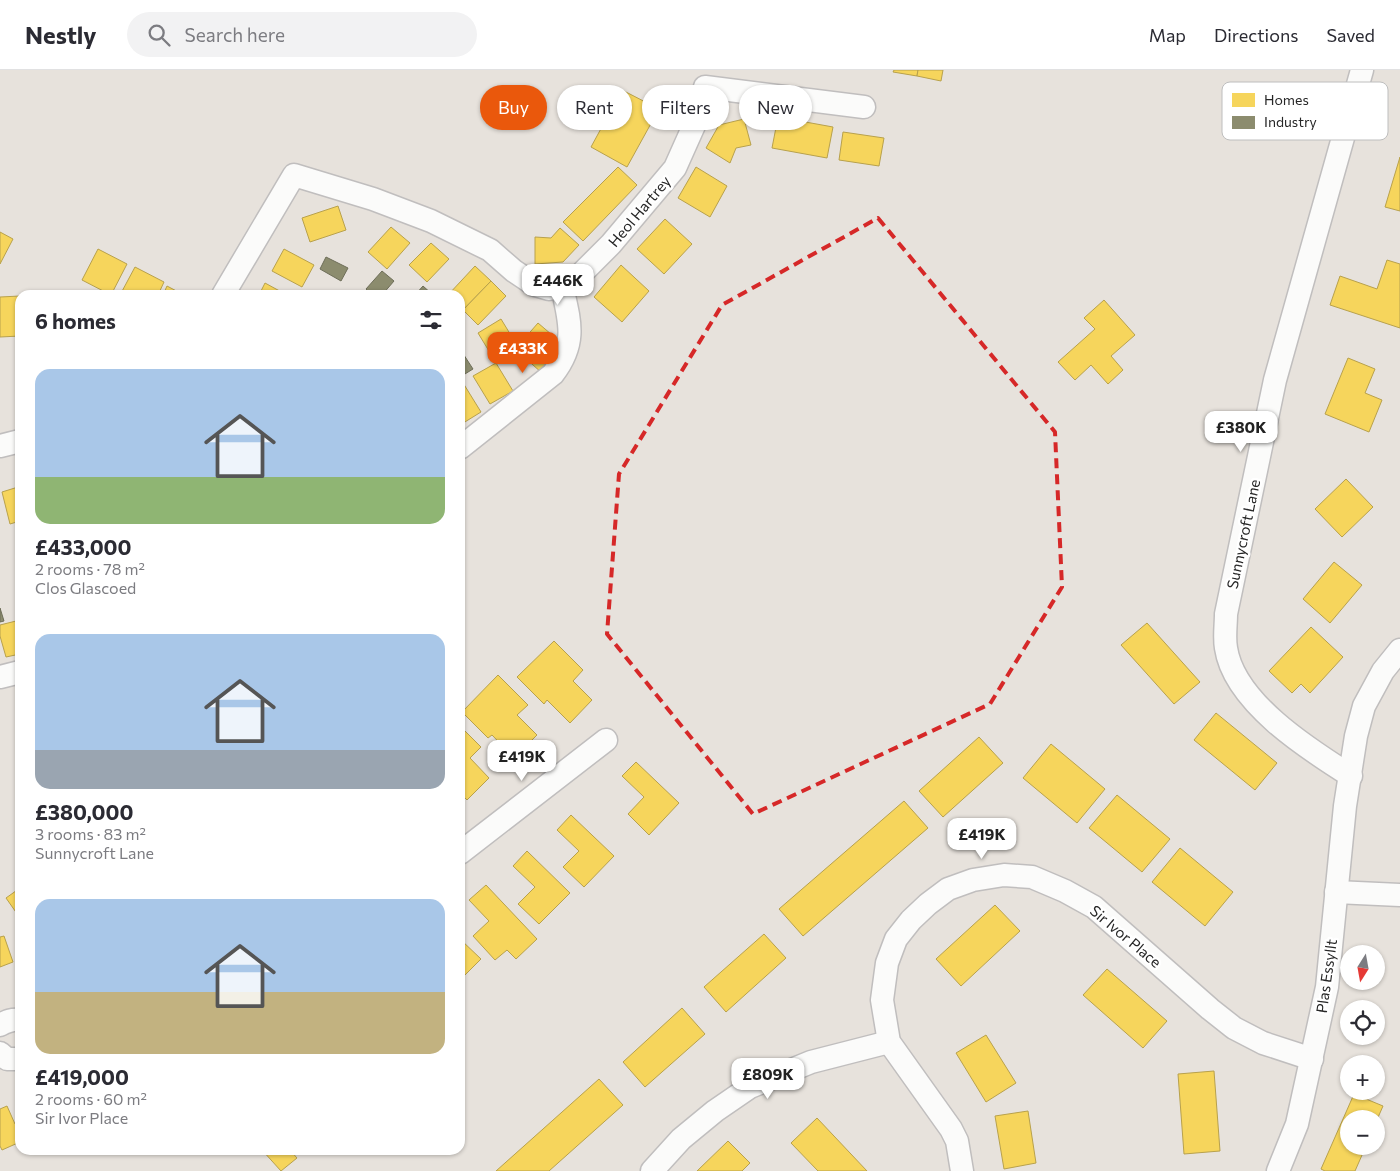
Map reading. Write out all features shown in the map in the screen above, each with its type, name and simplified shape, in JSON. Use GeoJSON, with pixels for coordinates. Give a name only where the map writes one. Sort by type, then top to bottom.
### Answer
{"type":"FeatureCollection","features":[{"type":"Feature","properties":{"kind":"street","name":"Heol Hartrey"},"geometry":{"type":"LineString","coordinates":[[562,287],[578,277],[612,244],[675,168],[700,112],[705,87],[864,107]]}},
{"type":"Feature","properties":{"kind":"street","name":"Sunnycroft Lane"},"geometry":{"type":"LineString","coordinates":[[1342,140],[1275,380],[1226,614],[1225,631],[1226,649],[1230,662],[1235,675],[1246,692],[1312,751],[1351,776]]}},
{"type":"Feature","properties":{"kind":"street"},"geometry":{"type":"LineString","coordinates":[[226,290],[294,175],[373,199],[432,221],[490,250],[514,271],[535,285],[549,289],[562,287],[571,325],[570,340],[561,364],[553,374],[465,444]]}},
{"type":"Feature","properties":{"kind":"street"},"geometry":{"type":"LineString","coordinates":[[0,446],[15,442]]}},
{"type":"Feature","properties":{"kind":"street","name":"Plas Essyllt"},"geometry":{"type":"LineString","coordinates":[[1278,1171],[1297,1124],[1328,987],[1345,806],[1356,736],[1364,706],[1382,671],[1400,650]]}},
{"type":"Feature","properties":{"kind":"street"},"geometry":{"type":"LineString","coordinates":[[0,677],[15,673]]}},
{"type":"Feature","properties":{"kind":"street"},"geometry":{"type":"LineString","coordinates":[[465,849],[606,740]]}},
{"type":"Feature","properties":{"kind":"street","name":"Sir Ivor Place"},"geometry":{"type":"LineString","coordinates":[[962,1171],[957,1141],[951,1129],[889,1042],[882,1000],[887,963],[896,939],[928,904],[948,889],[973,880],[1004,875],[1032,877],[1065,891],[1094,907],[1234,1028],[1263,1042],[1312,1059]]}},
{"type":"Feature","properties":{"kind":"street"},"geometry":{"type":"LineString","coordinates":[[1336,892],[1400,895]]}},
{"type":"Feature","properties":{"kind":"street"},"geometry":{"type":"LineString","coordinates":[[0,1025],[6,1021],[15,1019]]}},
{"type":"Feature","properties":{"kind":"street"},"geometry":{"type":"LineString","coordinates":[[652,1171],[681,1139],[715,1111],[750,1087],[811,1062],[889,1042]]}},
{"type":"Feature","properties":{"kind":"street"},"geometry":{"type":"LineString","coordinates":[[0,1054],[7,1059],[15,1059]]}},
{"type":"Feature","properties":{"kind":"highlighted area"},"geometry":{"type":"Polygon","coordinates":[[[878,218],[1055,432],[1062,587],[990,704],[753,814],[607,634],[619,474],[722,305],[878,218]]]}},
{"type":"Feature","properties":{"kind":"building: Homes"},"geometry":{"type":"Polygon","coordinates":[[[894,70],[918,70],[917,76],[893,72],[894,70]]]}},
{"type":"Feature","properties":{"kind":"building: Homes"},"geometry":{"type":"Polygon","coordinates":[[[918,70],[943,70],[941,81],[917,76],[918,70]]]}},
{"type":"Feature","properties":{"kind":"building: Homes"},"geometry":{"type":"Polygon","coordinates":[[[632,95],[642,100],[642,130],[647,130],[627,167],[591,147],[600,130],[632,130],[632,95]]]}},
{"type":"Feature","properties":{"kind":"building: Homes"},"geometry":{"type":"Polygon","coordinates":[[[739,120],[739,130],[747,130],[751,145],[736,148],[730,163],[706,148],[716,130],[729,130],[729,123],[739,120]]]}},
{"type":"Feature","properties":{"kind":"building: Homes"},"geometry":{"type":"Polygon","coordinates":[[[812,123],[833,127],[827,158],[772,148],[775,130],[812,130],[812,123]]]}},
{"type":"Feature","properties":{"kind":"building: Homes"},"geometry":{"type":"Polygon","coordinates":[[[843,132],[884,138],[879,166],[839,160],[843,132]]]}},
{"type":"Feature","properties":{"kind":"building: Homes"},"geometry":{"type":"Polygon","coordinates":[[[1400,157],[1400,211],[1385,207],[1400,157]]]}},
{"type":"Feature","properties":{"kind":"building: Homes"},"geometry":{"type":"Polygon","coordinates":[[[618,167],[637,185],[583,241],[563,222],[618,167]]]}},
{"type":"Feature","properties":{"kind":"building: Homes"},"geometry":{"type":"Polygon","coordinates":[[[696,167],[727,186],[710,217],[678,198],[696,167]]]}},
{"type":"Feature","properties":{"kind":"building: Homes"},"geometry":{"type":"Polygon","coordinates":[[[338,206],[346,230],[310,242],[302,218],[338,206]]]}},
{"type":"Feature","properties":{"kind":"building: Homes"},"geometry":{"type":"Polygon","coordinates":[[[665,219],[692,244],[664,274],[637,249],[665,219]]]}},
{"type":"Feature","properties":{"kind":"building: Homes"},"geometry":{"type":"Polygon","coordinates":[[[391,227],[410,243],[387,269],[368,252],[391,227]]]}},
{"type":"Feature","properties":{"kind":"building: Homes"},"geometry":{"type":"Polygon","coordinates":[[[560,228],[579,245],[563,262],[535,264],[535,237],[551,238],[560,228]]]}},
{"type":"Feature","properties":{"kind":"building: Homes"},"geometry":{"type":"Polygon","coordinates":[[[0,232],[13,239],[0,264],[0,232]]]}},
{"type":"Feature","properties":{"kind":"building: Homes"},"geometry":{"type":"Polygon","coordinates":[[[431,243],[449,259],[427,282],[409,265],[431,243]]]}},
{"type":"Feature","properties":{"kind":"building: Homes"},"geometry":{"type":"Polygon","coordinates":[[[98,249],[127,264],[114,290],[101,290],[82,280],[98,249]]]}},
{"type":"Feature","properties":{"kind":"building: Homes"},"geometry":{"type":"Polygon","coordinates":[[[284,249],[314,265],[302,287],[272,271],[284,249]]]}},
{"type":"Feature","properties":{"kind":"building: Homes"},"geometry":{"type":"Polygon","coordinates":[[[1387,260],[1400,264],[1400,328],[1330,305],[1340,276],[1377,289],[1387,260]]]}},
{"type":"Feature","properties":{"kind":"building: Homes"},"geometry":{"type":"Polygon","coordinates":[[[621,265],[649,291],[622,322],[594,297],[621,265]]]}},
{"type":"Feature","properties":{"kind":"building: Homes"},"geometry":{"type":"Polygon","coordinates":[[[475,266],[491,281],[465,308],[465,290],[453,290],[475,266]]]}},
{"type":"Feature","properties":{"kind":"building: Homes"},"geometry":{"type":"Polygon","coordinates":[[[135,267],[164,282],[160,290],[123,290],[135,267]]]}},
{"type":"Feature","properties":{"kind":"building: Homes"},"geometry":{"type":"Polygon","coordinates":[[[491,281],[506,296],[478,325],[465,312],[465,308],[491,281]]]}},
{"type":"Feature","properties":{"kind":"building: Homes"},"geometry":{"type":"Polygon","coordinates":[[[265,283],[278,290],[262,290],[265,283]]]}},
{"type":"Feature","properties":{"kind":"building: Homes"},"geometry":{"type":"Polygon","coordinates":[[[167,286],[175,290],[165,290],[167,286]]]}},
{"type":"Feature","properties":{"kind":"building: Homes"},"geometry":{"type":"Polygon","coordinates":[[[15,296],[15,336],[0,337],[0,297],[15,296]]]}},
{"type":"Feature","properties":{"kind":"building: Homes"},"geometry":{"type":"Polygon","coordinates":[[[1104,300],[1135,335],[1111,356],[1123,370],[1108,384],[1091,365],[1075,380],[1058,362],[1095,329],[1084,318],[1104,300]]]}},
{"type":"Feature","properties":{"kind":"building: Homes"},"geometry":{"type":"Polygon","coordinates":[[[501,319],[515,342],[492,356],[478,333],[501,319]]]}},
{"type":"Feature","properties":{"kind":"building: Homes"},"geometry":{"type":"Polygon","coordinates":[[[538,323],[565,346],[542,373],[524,357],[533,347],[524,339],[538,323]]]}},
{"type":"Feature","properties":{"kind":"building: Homes"},"geometry":{"type":"Polygon","coordinates":[[[1348,358],[1375,369],[1365,393],[1382,400],[1369,432],[1325,414],[1348,358]]]}},
{"type":"Feature","properties":{"kind":"building: Homes"},"geometry":{"type":"Polygon","coordinates":[[[496,363],[513,391],[490,404],[473,376],[496,363]]]}},
{"type":"Feature","properties":{"kind":"building: Homes"},"geometry":{"type":"Polygon","coordinates":[[[465,386],[481,412],[465,422],[465,386]]]}},
{"type":"Feature","properties":{"kind":"building: Homes"},"geometry":{"type":"Polygon","coordinates":[[[1346,479],[1373,507],[1342,537],[1315,509],[1346,479]]]}},
{"type":"Feature","properties":{"kind":"building: Homes"},"geometry":{"type":"Polygon","coordinates":[[[15,488],[15,522],[10,524],[2,492],[15,488]]]}},
{"type":"Feature","properties":{"kind":"building: Homes"},"geometry":{"type":"Polygon","coordinates":[[[1334,562],[1362,585],[1330,623],[1303,599],[1334,562]]]}},
{"type":"Feature","properties":{"kind":"building: Homes"},"geometry":{"type":"Polygon","coordinates":[[[15,621],[15,655],[6,657],[0,636],[0,625],[15,621]]]}},
{"type":"Feature","properties":{"kind":"building: Homes"},"geometry":{"type":"Polygon","coordinates":[[[1147,623],[1200,682],[1174,704],[1121,645],[1147,623]]]}},
{"type":"Feature","properties":{"kind":"building: Homes"},"geometry":{"type":"Polygon","coordinates":[[[1311,627],[1343,657],[1310,693],[1301,684],[1292,693],[1269,671],[1311,627]]]}},
{"type":"Feature","properties":{"kind":"building: Homes"},"geometry":{"type":"Polygon","coordinates":[[[554,641],[583,670],[573,681],[592,700],[570,723],[547,700],[544,704],[517,677],[554,641]]]}},
{"type":"Feature","properties":{"kind":"building: Homes"},"geometry":{"type":"Polygon","coordinates":[[[498,675],[528,705],[517,715],[537,735],[514,758],[492,735],[488,738],[465,715],[465,709],[498,675]]]}},
{"type":"Feature","properties":{"kind":"building: Homes"},"geometry":{"type":"Polygon","coordinates":[[[1216,713],[1277,763],[1255,790],[1194,740],[1216,713]]]}},
{"type":"Feature","properties":{"kind":"building: Homes"},"geometry":{"type":"Polygon","coordinates":[[[465,731],[481,747],[470,758],[489,778],[467,800],[465,798],[465,731]]]}},
{"type":"Feature","properties":{"kind":"building: Homes"},"geometry":{"type":"Polygon","coordinates":[[[979,737],[1003,763],[943,817],[919,791],[979,737]]]}},
{"type":"Feature","properties":{"kind":"building: Homes"},"geometry":{"type":"Polygon","coordinates":[[[1051,744],[1105,789],[1077,823],[1023,778],[1051,744]]]}},
{"type":"Feature","properties":{"kind":"building: Homes"},"geometry":{"type":"Polygon","coordinates":[[[636,762],[679,803],[649,835],[628,814],[644,797],[622,776],[636,762]]]}},
{"type":"Feature","properties":{"kind":"building: Homes"},"geometry":{"type":"Polygon","coordinates":[[[1117,795],[1170,839],[1142,872],[1089,828],[1117,795]]]}},
{"type":"Feature","properties":{"kind":"building: Homes"},"geometry":{"type":"Polygon","coordinates":[[[904,801],[928,828],[803,936],[779,909],[904,801]]]}},
{"type":"Feature","properties":{"kind":"building: Homes"},"geometry":{"type":"Polygon","coordinates":[[[571,815],[614,856],[584,887],[563,867],[579,851],[557,830],[571,815]]]}},
{"type":"Feature","properties":{"kind":"building: Homes"},"geometry":{"type":"Polygon","coordinates":[[[1180,848],[1233,892],[1205,926],[1152,882],[1180,848]]]}},
{"type":"Feature","properties":{"kind":"building: Homes"},"geometry":{"type":"Polygon","coordinates":[[[527,851],[570,893],[539,924],[518,904],[535,887],[513,866],[527,851]]]}},
{"type":"Feature","properties":{"kind":"building: Homes"},"geometry":{"type":"Polygon","coordinates":[[[486,885],[537,939],[516,959],[507,950],[495,960],[473,936],[489,921],[469,900],[486,885]]]}},
{"type":"Feature","properties":{"kind":"building: Homes"},"geometry":{"type":"Polygon","coordinates":[[[15,892],[15,911],[6,898],[15,892]]]}},
{"type":"Feature","properties":{"kind":"building: Homes"},"geometry":{"type":"Polygon","coordinates":[[[995,905],[1020,931],[961,986],[936,959],[995,905]]]}},
{"type":"Feature","properties":{"kind":"building: Homes"},"geometry":{"type":"Polygon","coordinates":[[[764,934],[786,958],[726,1012],[704,987],[764,934]]]}},
{"type":"Feature","properties":{"kind":"building: Homes"},"geometry":{"type":"Polygon","coordinates":[[[4,936],[13,962],[0,967],[0,937],[4,936]]]}},
{"type":"Feature","properties":{"kind":"building: Homes"},"geometry":{"type":"Polygon","coordinates":[[[465,944],[481,959],[465,975],[465,944]]]}},
{"type":"Feature","properties":{"kind":"building: Homes"},"geometry":{"type":"Polygon","coordinates":[[[1107,969],[1167,1021],[1143,1048],[1083,995],[1107,969]]]}},
{"type":"Feature","properties":{"kind":"building: Homes"},"geometry":{"type":"Polygon","coordinates":[[[682,1008],[705,1034],[645,1087],[623,1062],[682,1008]]]}},
{"type":"Feature","properties":{"kind":"building: Homes"},"geometry":{"type":"Polygon","coordinates":[[[986,1035],[1016,1083],[986,1102],[956,1053],[986,1035]]]}},
{"type":"Feature","properties":{"kind":"building: Homes"},"geometry":{"type":"Polygon","coordinates":[[[1214,1071],[1220,1151],[1184,1154],[1178,1074],[1214,1071]]]}},
{"type":"Feature","properties":{"kind":"building: Homes"},"geometry":{"type":"Polygon","coordinates":[[[599,1079],[623,1105],[549,1171],[496,1171],[599,1079]]]}},
{"type":"Feature","properties":{"kind":"building: Homes"},"geometry":{"type":"Polygon","coordinates":[[[1351,1100],[1368,1100],[1383,1106],[1381,1110],[1347,1110],[1351,1100]]]}},
{"type":"Feature","properties":{"kind":"building: Homes"},"geometry":{"type":"Polygon","coordinates":[[[7,1106],[15,1124],[15,1144],[2,1150],[0,1146],[0,1109],[7,1106]]]}},
{"type":"Feature","properties":{"kind":"building: Homes"},"geometry":{"type":"Polygon","coordinates":[[[1028,1111],[1036,1163],[1004,1169],[995,1116],[1028,1111]]]}},
{"type":"Feature","properties":{"kind":"building: Homes"},"geometry":{"type":"Polygon","coordinates":[[[817,1118],[867,1171],[818,1171],[791,1143],[817,1118]]]}},
{"type":"Feature","properties":{"kind":"building: Homes"},"geometry":{"type":"Polygon","coordinates":[[[1340,1126],[1340,1155],[1362,1155],[1355,1171],[1325,1171],[1321,1169],[1340,1126]]]}},
{"type":"Feature","properties":{"kind":"building: Homes"},"geometry":{"type":"Polygon","coordinates":[[[728,1141],[750,1163],[742,1171],[697,1171],[728,1141]]]}},
{"type":"Feature","properties":{"kind":"building: Homes"},"geometry":{"type":"Polygon","coordinates":[[[267,1155],[294,1155],[297,1158],[281,1171],[267,1155]]]}},
{"type":"Feature","properties":{"kind":"building: Industry"},"geometry":{"type":"Polygon","coordinates":[[[326,257],[348,268],[341,281],[320,269],[326,257]]]}},
{"type":"Feature","properties":{"kind":"building: Industry"},"geometry":{"type":"Polygon","coordinates":[[[382,271],[394,281],[386,290],[366,289],[382,271]]]}},
{"type":"Feature","properties":{"kind":"building: Industry"},"geometry":{"type":"Polygon","coordinates":[[[423,286],[427,290],[419,290],[423,286]]]}},
{"type":"Feature","properties":{"kind":"building: Industry"},"geometry":{"type":"Polygon","coordinates":[[[465,357],[473,369],[465,374],[465,357]]]}},
{"type":"Feature","properties":{"kind":"building: Industry"},"geometry":{"type":"Polygon","coordinates":[[[0,608],[4,621],[0,622],[0,608]]]}}]}
